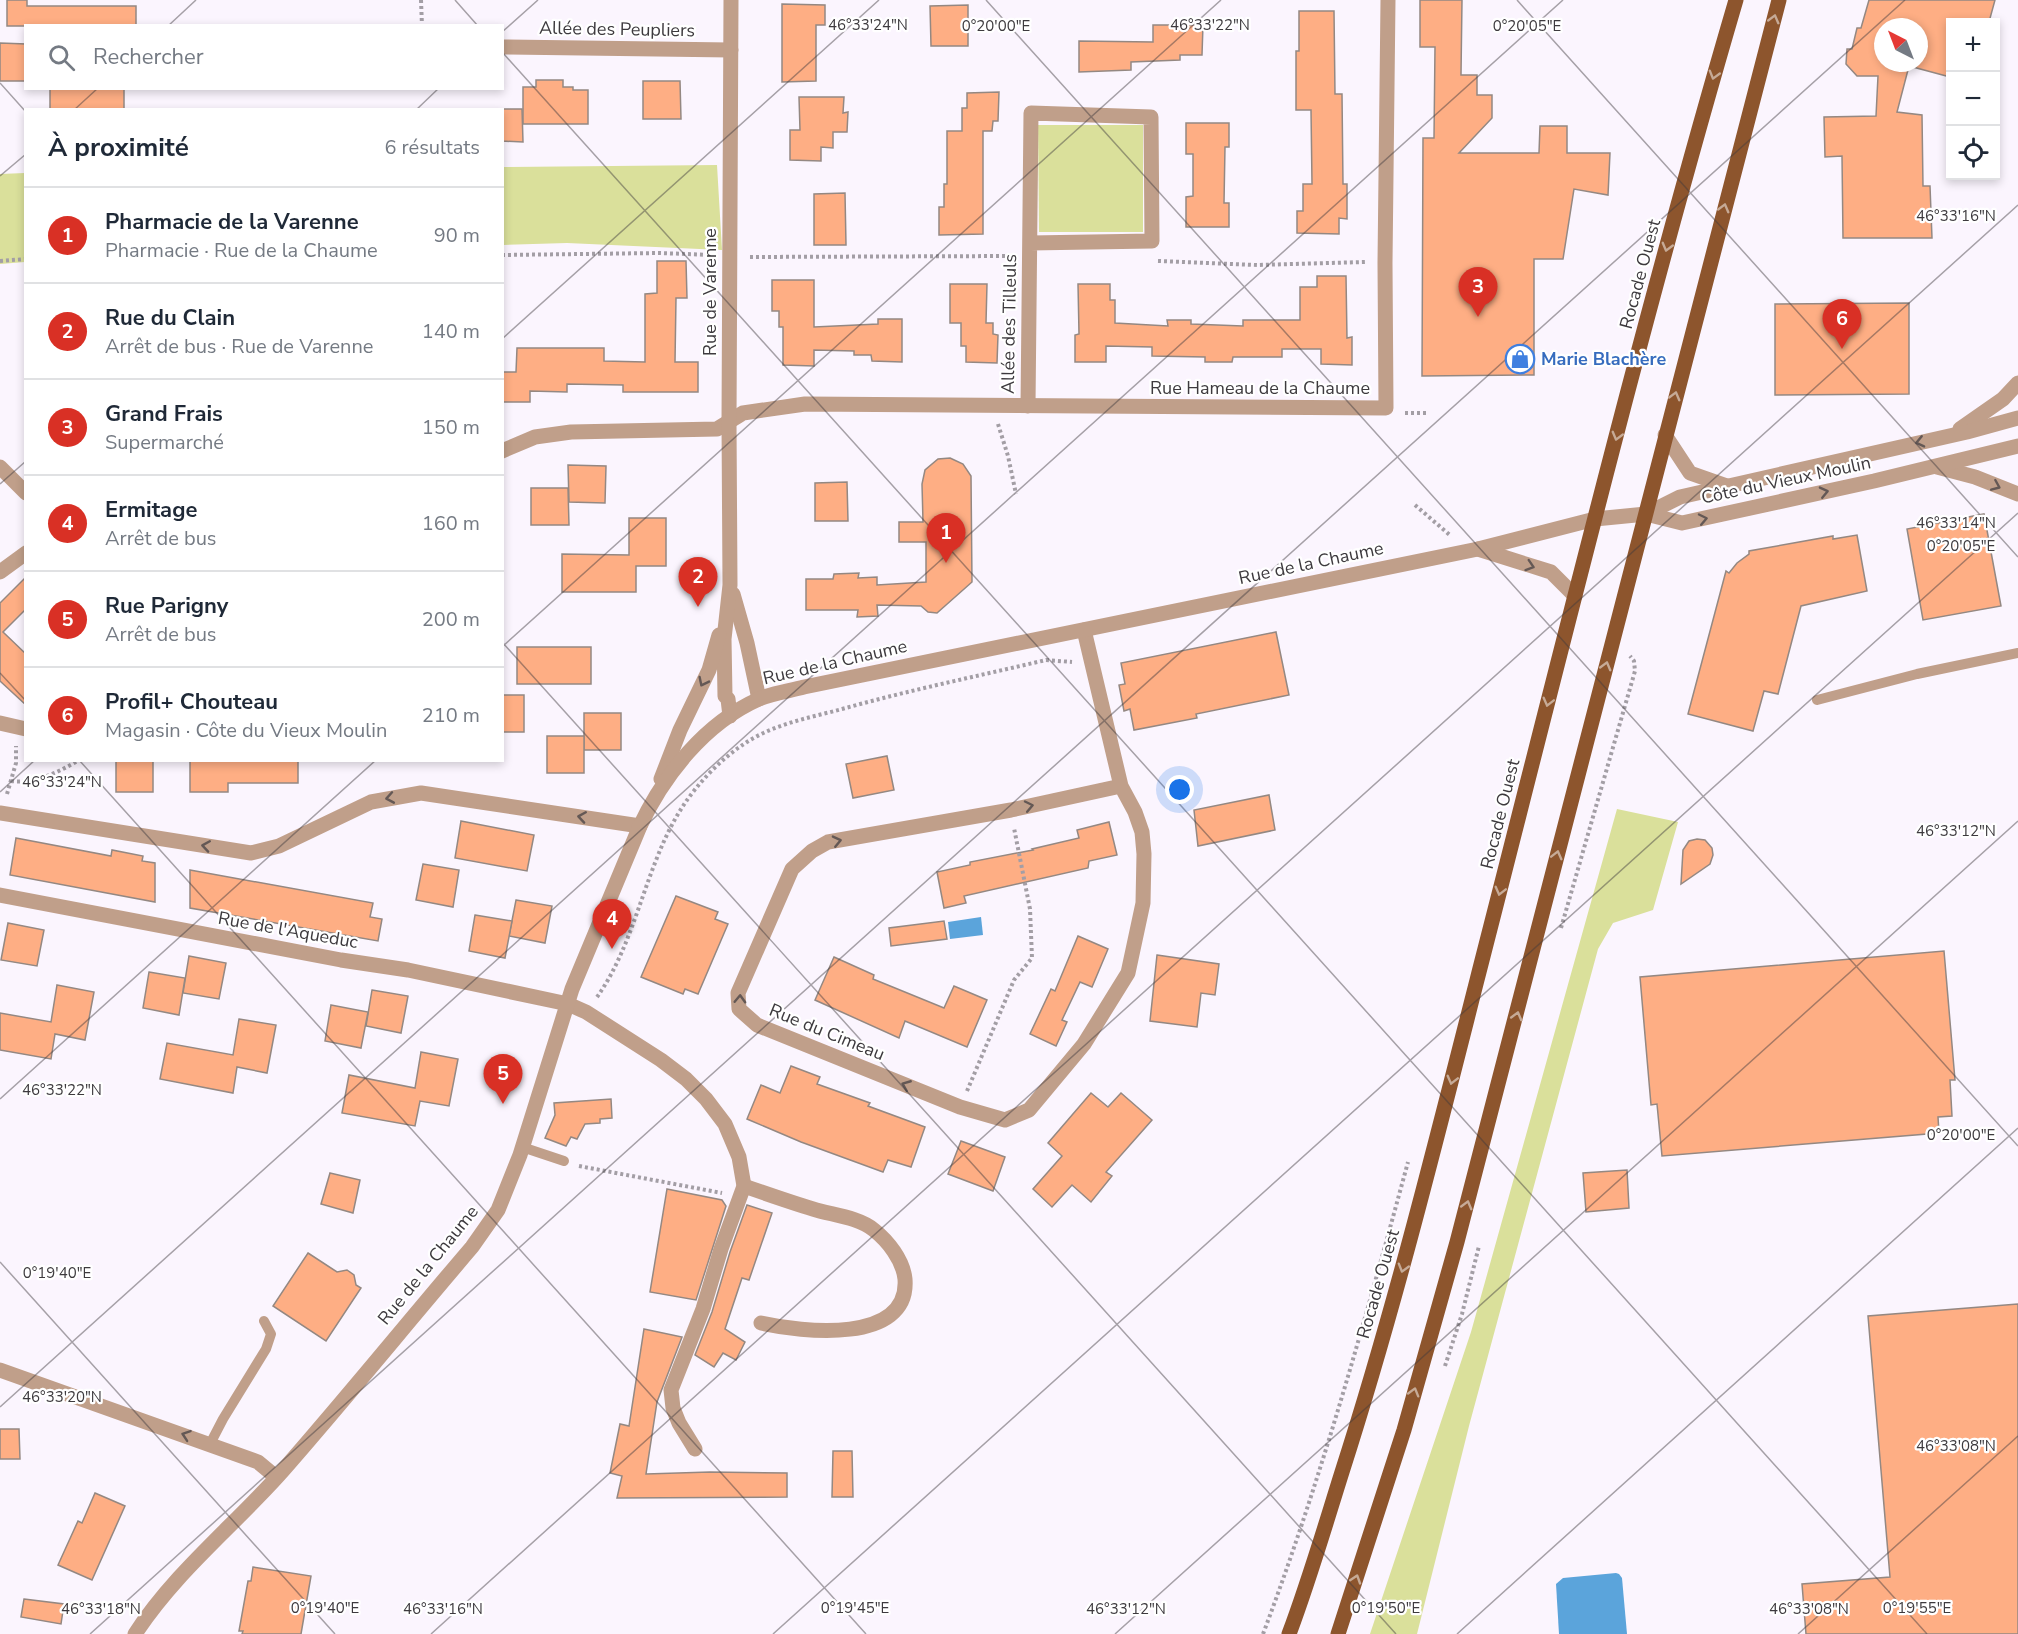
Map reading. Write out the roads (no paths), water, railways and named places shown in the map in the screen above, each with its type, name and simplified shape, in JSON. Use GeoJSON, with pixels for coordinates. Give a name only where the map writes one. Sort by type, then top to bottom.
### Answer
{"type":"FeatureCollection","features":[{"type":"Feature","properties":{"kind":"main road","name":"Rocade Ouest"},"geometry":{"type":"LineString","coordinates":[[1289,1634],[1302,1601],[1359,1418],[1412,1236],[1595,519],[1704,109],[1736,0]]}},
{"type":"Feature","properties":{"kind":"main road"},"geometry":{"type":"LineString","coordinates":[[1338,1634],[1404,1430],[1457,1242],[1779,0]]}},
{"type":"Feature","properties":{"kind":"street","name":"Rue de Varenne"},"geometry":{"type":"LineString","coordinates":[[730,716],[728,699],[725,696],[724,639],[730,585],[731,0]]}},
{"type":"Feature","properties":{"kind":"street","name":"Rue Hameau de la Chaume"},"geometry":{"type":"LineString","coordinates":[[504,450],[535,437],[571,432],[717,429],[744,413],[805,404],[1386,408],[1388,0]]}},
{"type":"Feature","properties":{"kind":"street","name":"Allée des Peupliers"},"geometry":{"type":"LineString","coordinates":[[504,47],[731,50]]}},
{"type":"Feature","properties":{"kind":"street","name":"Allée des Tilleuls"},"geometry":{"type":"LineString","coordinates":[[1028,406],[1031,113],[1151,117],[1152,241],[1030,243]]}},
{"type":"Feature","properties":{"kind":"street"},"geometry":{"type":"LineString","coordinates":[[1950,436],[2003,399],[2018,382]]}},
{"type":"Feature","properties":{"kind":"street","name":"Côte du Vieux Moulin"},"geometry":{"type":"LineString","coordinates":[[1646,514],[1680,496],[1950,436],[2018,418]]}},
{"type":"Feature","properties":{"kind":"street","name":"Côte du Vieux Moulin"},"geometry":{"type":"LineString","coordinates":[[1665,435],[1690,473],[1727,486]]}},
{"type":"Feature","properties":{"kind":"street","name":"Côte du Vieux Moulin"},"geometry":{"type":"LineString","coordinates":[[1646,514],[1682,523],[2018,446]]}},
{"type":"Feature","properties":{"kind":"street"},"geometry":{"type":"LineString","coordinates":[[1934,466],[1975,477],[2018,495]]}},
{"type":"Feature","properties":{"kind":"street"},"geometry":{"type":"LineString","coordinates":[[0,468],[24,491]]}},
{"type":"Feature","properties":{"kind":"street","name":"Rue de la Chaume"},"geometry":{"type":"LineString","coordinates":[[135,1634],[155,1604],[178,1577],[276,1477],[472,1247],[498,1210],[522,1147],[568,1004],[640,826],[651,804],[679,763],[705,736],[730,716],[759,699],[804,687],[1478,549],[1595,519],[1646,514]]}},
{"type":"Feature","properties":{"kind":"street","name":"Rue de la Chaume"},"geometry":{"type":"LineString","coordinates":[[1478,549],[1551,572],[1575,596]]}},
{"type":"Feature","properties":{"kind":"street"},"geometry":{"type":"LineString","coordinates":[[0,572],[24,554]]}},
{"type":"Feature","properties":{"kind":"street","name":"Rue de Varenne"},"geometry":{"type":"LineString","coordinates":[[730,585],[747,644],[759,699]]}},
{"type":"Feature","properties":{"kind":"street","name":"Rue de Varenne"},"geometry":{"type":"LineString","coordinates":[[651,804],[680,730],[709,670],[730,585]]}},
{"type":"Feature","properties":{"kind":"street","name":"Rue du Cimeau"},"geometry":{"type":"LineString","coordinates":[[1084,630],[1121,786],[1135,812],[1142,832],[1143,903],[1128,973],[1084,1044],[1029,1110],[1005,1120],[960,1107],[757,1025],[739,1009],[738,993],[792,869],[812,851],[828,842],[1011,810],[1121,786]]}},
{"type":"Feature","properties":{"kind":"street"},"geometry":{"type":"LineString","coordinates":[[0,723],[24,729]]}},
{"type":"Feature","properties":{"kind":"street"},"geometry":{"type":"LineString","coordinates":[[0,813],[251,853],[279,846],[370,802],[421,793],[640,826]]}},
{"type":"Feature","properties":{"kind":"street","name":"Rue de l'Aqueduc"},"geometry":{"type":"LineString","coordinates":[[0,895],[341,960],[408,970],[568,1004],[586,1012],[661,1060],[686,1079],[706,1099],[725,1124],[740,1157],[742,1191]]}},
{"type":"Feature","properties":{"kind":"street"},"geometry":{"type":"LineString","coordinates":[[695,1449],[679,1423],[673,1408],[671,1390],[703,1309],[742,1191],[871,1228],[884,1238],[900,1261],[905,1275],[906,1289],[895,1310],[884,1320],[871,1325],[839,1329],[797,1329],[761,1323]]}},
{"type":"Feature","properties":{"kind":"street"},"geometry":{"type":"LineString","coordinates":[[0,1370],[258,1462],[276,1477]]}},
{"type":"Feature","properties":{"kind":"lane"},"geometry":{"type":"LineString","coordinates":[[1816,700],[1917,674],[2018,653]]}},
{"type":"Feature","properties":{"kind":"lane"},"geometry":{"type":"LineString","coordinates":[[522,1147],[564,1161]]}},
{"type":"Feature","properties":{"kind":"lane"},"geometry":{"type":"LineString","coordinates":[[210,1444],[267,1349],[271,1334],[264,1322]]}},
{"type":"Feature","properties":{"kind":"water"},"geometry":{"type":"Polygon","coordinates":[[[981,917],[983,935],[950,939],[948,922],[981,917]]]}},
{"type":"Feature","properties":{"kind":"water"},"geometry":{"type":"Polygon","coordinates":[[[1616,1573],[1622,1578],[1627,1634],[1559,1634],[1556,1584],[1563,1578],[1616,1573]]]}},
{"type":"Feature","properties":{"kind":"place","name":"Grand Frais"},"geometry":{"type":"Point","coordinates":[1478,317]}},
{"type":"Feature","properties":{"kind":"place","name":"Profil+ Chouteau"},"geometry":{"type":"Point","coordinates":[1842,349]}},
{"type":"Feature","properties":{"kind":"place","name":"Marie Blachère"},"geometry":{"type":"Point","coordinates":[1520,359]}},
{"type":"Feature","properties":{"kind":"place","name":"Pharmacie de la Varenne"},"geometry":{"type":"Point","coordinates":[946,563]}},
{"type":"Feature","properties":{"kind":"place","name":"Rue du Clain"},"geometry":{"type":"Point","coordinates":[698,607]}},
{"type":"Feature","properties":{"kind":"place","name":"Ermitage"},"geometry":{"type":"Point","coordinates":[612,949]}},
{"type":"Feature","properties":{"kind":"place","name":"Rue Parigny"},"geometry":{"type":"Point","coordinates":[503,1104]}}]}
